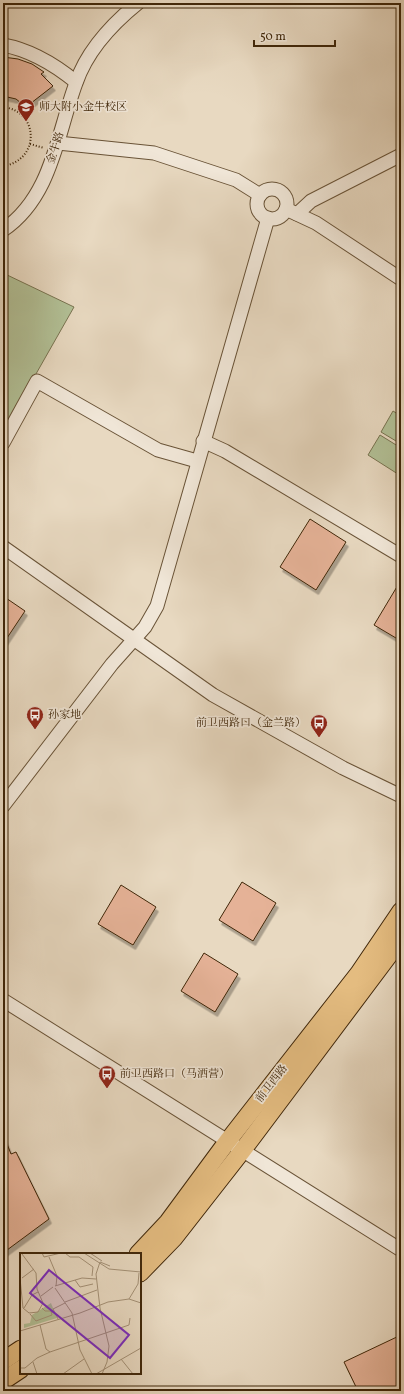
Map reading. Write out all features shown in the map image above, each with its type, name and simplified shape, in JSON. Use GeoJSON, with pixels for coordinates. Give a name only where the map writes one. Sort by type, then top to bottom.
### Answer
{"type":"FeatureCollection","features":[{"type":"Feature","properties":{"kind":"main road","name":"前卫西路"},"geometry":{"type":"LineString","coordinates":[[139,1253],[168,1222],[227,1142],[359,973],[401,911]]}},
{"type":"Feature","properties":{"kind":"main road","name":"前卫西路"},"geometry":{"type":"LineString","coordinates":[[141,1273],[174,1238],[242,1151],[401,939]]}},
{"type":"Feature","properties":{"kind":"main road"},"geometry":{"type":"LineString","coordinates":[[3,1360],[20,1350]]}},
{"type":"Feature","properties":{"kind":"main road"},"geometry":{"type":"LineString","coordinates":[[3,1381],[20,1370]]}},
{"type":"Feature","properties":{"kind":"street","name":"金牛路"},"geometry":{"type":"LineString","coordinates":[[3,230],[23,212],[47,174],[76,82],[100,39],[118,20],[138,3]]}},
{"type":"Feature","properties":{"kind":"street"},"geometry":{"type":"LineString","coordinates":[[3,45],[19,48],[40,57],[76,82]]}},
{"type":"Feature","properties":{"kind":"street"},"geometry":{"type":"LineString","coordinates":[[58,143],[154,153],[236,180],[260,195]]}},
{"type":"Feature","properties":{"kind":"street"},"geometry":{"type":"LineString","coordinates":[[401,155],[291,212],[277,218],[268,218],[259,211],[257,203],[260,195],[270,189],[279,191],[285,197],[291,212],[316,223],[401,279]]}},
{"type":"Feature","properties":{"kind":"street"},"geometry":{"type":"LineString","coordinates":[[3,806],[112,664],[145,626],[157,606],[203,440],[268,218]]}},
{"type":"Feature","properties":{"kind":"street"},"geometry":{"type":"LineString","coordinates":[[3,443],[37,381],[158,450],[197,461]]}},
{"type":"Feature","properties":{"kind":"street"},"geometry":{"type":"LineString","coordinates":[[203,440],[225,451],[401,556]]}},
{"type":"Feature","properties":{"kind":"street"},"geometry":{"type":"LineString","coordinates":[[3,547],[213,695],[343,768],[401,796]]}},
{"type":"Feature","properties":{"kind":"street"},"geometry":{"type":"LineString","coordinates":[[3,1000],[401,1250]]}},
{"type":"Feature","properties":{"kind":"path"},"geometry":{"type":"LineString","coordinates":[[3,106],[15,110],[26,119],[29,126],[31,140],[26,153],[21,158],[15,162],[3,166]]}},
{"type":"Feature","properties":{"kind":"green space"},"geometry":{"type":"Polygon","coordinates":[[[3,273],[74,307],[3,432],[3,273]]]}},
{"type":"Feature","properties":{"kind":"green space"},"geometry":{"type":"Polygon","coordinates":[[[393,411],[401,416],[401,444],[381,432],[393,411]]]}},
{"type":"Feature","properties":{"kind":"green space"},"geometry":{"type":"Polygon","coordinates":[[[380,435],[401,448],[401,476],[368,455],[380,435]]]}},
{"type":"Feature","properties":{"kind":"building"},"geometry":{"type":"Polygon","coordinates":[[[3,57],[18,59],[32,64],[44,72],[41,74],[53,86],[26,107],[16,99],[3,96],[3,57]]]}},
{"type":"Feature","properties":{"kind":"building"},"geometry":{"type":"Polygon","coordinates":[[[310,519],[346,542],[316,590],[280,567],[310,519]]]}},
{"type":"Feature","properties":{"kind":"building"},"geometry":{"type":"Polygon","coordinates":[[[401,580],[401,641],[374,625],[401,580]]]}},
{"type":"Feature","properties":{"kind":"building"},"geometry":{"type":"Polygon","coordinates":[[[3,596],[25,611],[3,644],[3,596]]]}},
{"type":"Feature","properties":{"kind":"building"},"geometry":{"type":"Polygon","coordinates":[[[242,882],[276,903],[253,941],[219,920],[242,882]]]}},
{"type":"Feature","properties":{"kind":"building"},"geometry":{"type":"Polygon","coordinates":[[[121,885],[156,907],[133,945],[98,924],[121,885]]]}},
{"type":"Feature","properties":{"kind":"building"},"geometry":{"type":"Polygon","coordinates":[[[204,953],[238,974],[215,1012],[181,991],[204,953]]]}},
{"type":"Feature","properties":{"kind":"building"},"geometry":{"type":"Polygon","coordinates":[[[3,1134],[11,1154],[16,1152],[49,1219],[3,1253],[3,1134]]]}},
{"type":"Feature","properties":{"kind":"building"},"geometry":{"type":"Polygon","coordinates":[[[401,1335],[401,1386],[391,1391],[358,1391],[344,1362],[401,1335]]]}},
{"type":"Feature","properties":{"kind":"place","name":"师大附小金牛校区"},"geometry":{"type":"Point","coordinates":[26,122]}},
{"type":"Feature","properties":{"kind":"place","name":"孙家地"},"geometry":{"type":"Point","coordinates":[35,730]}},
{"type":"Feature","properties":{"kind":"place","name":"前卫西路口（金兰路）"},"geometry":{"type":"Point","coordinates":[319,738]}},
{"type":"Feature","properties":{"kind":"place","name":"前卫西路口（马洒营）"},"geometry":{"type":"Point","coordinates":[107,1089]}}]}
